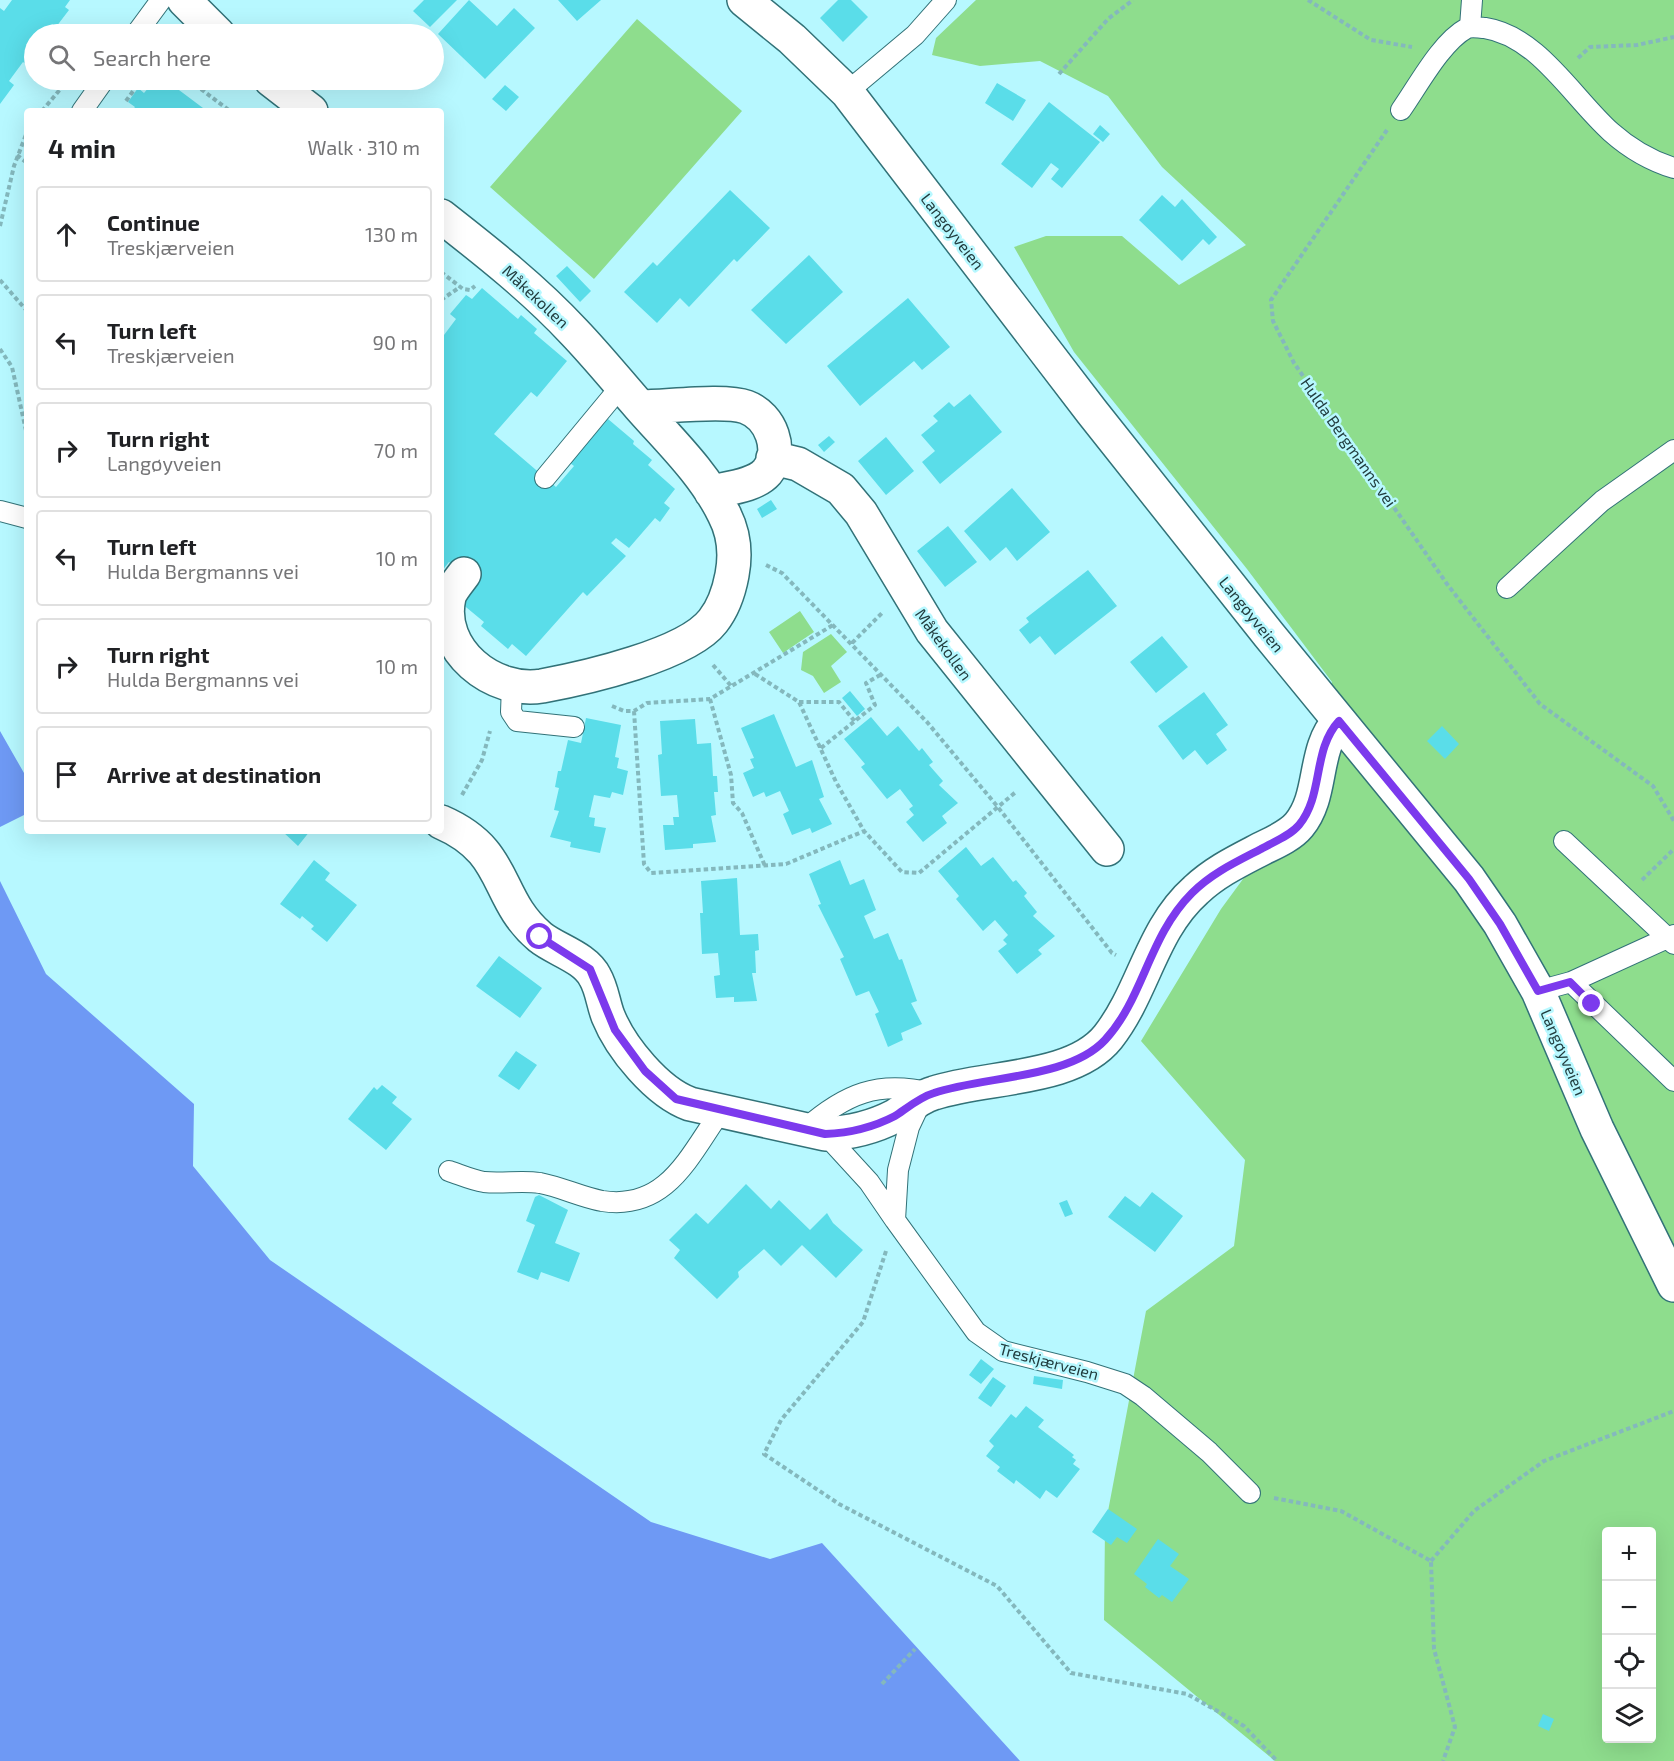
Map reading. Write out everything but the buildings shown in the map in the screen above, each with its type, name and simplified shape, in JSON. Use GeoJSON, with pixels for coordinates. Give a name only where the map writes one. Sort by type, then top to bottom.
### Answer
{"type":"FeatureCollection","features":[{"type":"Feature","properties":{"kind":"street"},"geometry":{"type":"LineString","coordinates":[[184,0],[208,24]]}},
{"type":"Feature","properties":{"kind":"street","name":"Langøyveien"},"geometry":{"type":"LineString","coordinates":[[744,0],[792,39],[847,92],[1092,412],[1339,721],[1469,879],[1500,924],[1538,991],[1597,1129],[1674,1286]]}},
{"type":"Feature","properties":{"kind":"street"},"geometry":{"type":"LineString","coordinates":[[284,90],[307,108]]}},
{"type":"Feature","properties":{"kind":"street","name":"Måkekollen"},"geometry":{"type":"LineString","coordinates":[[444,218],[529,288],[573,331],[688,461],[711,492],[730,528],[735,559],[723,605],[712,622],[695,637],[642,660],[562,682],[534,687],[505,683]]}},
{"type":"Feature","properties":{"kind":"street"},"geometry":{"type":"LineString","coordinates":[[631,396],[746,406],[769,426],[774,442],[773,458],[766,473],[750,483],[711,492]]}},
{"type":"Feature","properties":{"kind":"street","name":"Måkekollen"},"geometry":{"type":"LineString","coordinates":[[773,458],[798,464],[842,489],[861,513],[932,631],[1107,849]]}},
{"type":"Feature","properties":{"kind":"street"},"geometry":{"type":"LineString","coordinates":[[464,574],[449,596],[448,614],[453,635],[462,656],[487,676],[505,683]]}},
{"type":"Feature","properties":{"kind":"street"},"geometry":{"type":"LineString","coordinates":[[447,825],[480,846],[491,860],[524,921],[540,937],[590,969],[615,1030],[645,1071],[676,1099],[815,1132],[848,1133],[867,1128],[894,1116],[931,1093],[965,1084],[1054,1068],[1076,1062],[1093,1052],[1120,1020],[1145,965],[1177,909],[1218,871],[1284,837],[1298,826],[1308,812],[1326,740],[1339,721]]}},
{"type":"Feature","properties":{"kind":"lane"},"geometry":{"type":"LineString","coordinates":[[143,24],[161,0]]}},
{"type":"Feature","properties":{"kind":"lane"},"geometry":{"type":"LineString","coordinates":[[847,92],[915,35],[946,0]]}},
{"type":"Feature","properties":{"kind":"lane"},"geometry":{"type":"LineString","coordinates":[[1470,27],[1472,0]]}},
{"type":"Feature","properties":{"kind":"lane"},"geometry":{"type":"LineString","coordinates":[[1401,110],[1437,57],[1459,34],[1470,27],[1489,29],[1518,39],[1558,76],[1611,132],[1654,161],[1674,168]]}},
{"type":"Feature","properties":{"kind":"lane"},"geometry":{"type":"LineString","coordinates":[[84,108],[97,90]]}},
{"type":"Feature","properties":{"kind":"lane"},"geometry":{"type":"LineString","coordinates":[[545,478],[631,396]]}},
{"type":"Feature","properties":{"kind":"lane"},"geometry":{"type":"LineString","coordinates":[[1507,588],[1602,501],[1674,450]]}},
{"type":"Feature","properties":{"kind":"lane"},"geometry":{"type":"LineString","coordinates":[[0,511],[24,517]]}},
{"type":"Feature","properties":{"kind":"lane"},"geometry":{"type":"LineString","coordinates":[[505,683],[511,712],[517,721],[574,727]]}},
{"type":"Feature","properties":{"kind":"lane"},"geometry":{"type":"LineString","coordinates":[[1538,991],[1570,982],[1672,939],[1564,841]]}},
{"type":"Feature","properties":{"kind":"lane"},"geometry":{"type":"LineString","coordinates":[[1570,982],[1674,1081]]}},
{"type":"Feature","properties":{"kind":"lane"},"geometry":{"type":"LineString","coordinates":[[896,1220],[898,1170],[909,1127],[917,1110],[931,1093]]}},
{"type":"Feature","properties":{"kind":"lane"},"geometry":{"type":"LineString","coordinates":[[449,1171],[483,1182],[528,1181],[564,1188],[598,1200],[620,1203],[644,1199],[674,1178],[721,1111]]}},
{"type":"Feature","properties":{"kind":"lane","name":"Treskjærveien"},"geometry":{"type":"LineString","coordinates":[[815,1132],[869,1182],[976,1332],[989,1344],[1017,1356],[1087,1372],[1125,1384],[1143,1396],[1209,1452],[1250,1493]]}},
{"type":"Feature","properties":{"kind":"path"},"geometry":{"type":"LineString","coordinates":[[1059,74],[1108,19],[1133,0]]}},
{"type":"Feature","properties":{"kind":"path"},"geometry":{"type":"LineString","coordinates":[[1308,0],[1371,40],[1402,44],[1437,57]]}},
{"type":"Feature","properties":{"kind":"path"},"geometry":{"type":"LineString","coordinates":[[1558,76],[1590,47],[1637,45],[1674,37]]}},
{"type":"Feature","properties":{"kind":"path"},"geometry":{"type":"LineString","coordinates":[[45,108],[60,90]]}},
{"type":"Feature","properties":{"kind":"path"},"geometry":{"type":"LineString","coordinates":[[124,103],[134,90]]}},
{"type":"Feature","properties":{"kind":"path"},"geometry":{"type":"LineString","coordinates":[[202,90],[226,108]]}},
{"type":"Feature","properties":{"kind":"path","name":"Hulda Bergmanns vei"},"geometry":{"type":"LineString","coordinates":[[1401,110],[1271,300],[1273,321],[1294,363],[1447,584],[1540,704],[1653,786],[1674,821]]}},
{"type":"Feature","properties":{"kind":"path"},"geometry":{"type":"LineString","coordinates":[[0,226],[17,155],[24,139]]}},
{"type":"Feature","properties":{"kind":"path"},"geometry":{"type":"LineString","coordinates":[[17,155],[24,161]]}},
{"type":"Feature","properties":{"kind":"path"},"geometry":{"type":"LineString","coordinates":[[0,280],[24,308]]}},
{"type":"Feature","properties":{"kind":"path"},"geometry":{"type":"LineString","coordinates":[[444,298],[460,287]]}},
{"type":"Feature","properties":{"kind":"path"},"geometry":{"type":"LineString","coordinates":[[0,349],[12,367],[24,421]]}},
{"type":"Feature","properties":{"kind":"path"},"geometry":{"type":"LineString","coordinates":[[735,559],[771,566],[782,573],[882,674],[927,722],[997,806],[1112,953]]}},
{"type":"Feature","properties":{"kind":"path"},"geometry":{"type":"LineString","coordinates":[[852,643],[906,589]]}},
{"type":"Feature","properties":{"kind":"path"},"geometry":{"type":"LineString","coordinates":[[609,705],[624,711],[634,711],[647,703],[710,699],[833,625]]}},
{"type":"Feature","properties":{"kind":"path"},"geometry":{"type":"LineString","coordinates":[[755,674],[799,702],[864,831],[902,872],[919,873],[997,806],[1044,770]]}},
{"type":"Feature","properties":{"kind":"path"},"geometry":{"type":"LineString","coordinates":[[821,748],[856,723],[875,705],[866,683],[882,674]]}},
{"type":"Feature","properties":{"kind":"path"},"geometry":{"type":"LineString","coordinates":[[447,825],[482,760],[505,683]]}},
{"type":"Feature","properties":{"kind":"path"},"geometry":{"type":"LineString","coordinates":[[710,699],[731,775],[733,803],[742,813],[765,866]]}},
{"type":"Feature","properties":{"kind":"path"},"geometry":{"type":"LineString","coordinates":[[799,702],[839,702],[856,723]]}},
{"type":"Feature","properties":{"kind":"path"},"geometry":{"type":"LineString","coordinates":[[634,711],[647,869],[657,873],[786,864],[864,831]]}},
{"type":"Feature","properties":{"kind":"path"},"geometry":{"type":"LineString","coordinates":[[1624,897],[1674,849]]}},
{"type":"Feature","properties":{"kind":"path"},"geometry":{"type":"LineString","coordinates":[[896,1220],[863,1322],[781,1420],[764,1454],[838,1504],[997,1586],[1071,1673],[1187,1694],[1244,1726],[1277,1761]]}},
{"type":"Feature","properties":{"kind":"path"},"geometry":{"type":"LineString","coordinates":[[1443,1761],[1455,1727],[1434,1649],[1431,1561],[1474,1511],[1544,1461],[1674,1411]]}},
{"type":"Feature","properties":{"kind":"path"},"geometry":{"type":"LineString","coordinates":[[1250,1493],[1341,1511],[1431,1561]]}},
{"type":"Feature","properties":{"kind":"path"},"geometry":{"type":"LineString","coordinates":[[882,1683],[915,1649]]}},
{"type":"Feature","properties":{"kind":"green space"},"geometry":{"type":"Polygon","coordinates":[[[976,0],[1674,0],[1674,1761],[1275,1761],[1104,1620],[1105,1527],[1146,1311],[1234,1246],[1245,1160],[1141,1041],[1221,909],[1306,793],[1332,682],[1247,569],[1074,352],[1014,247],[1046,236],[1122,236],[1179,285],[1246,245],[1162,167],[1108,96],[1040,61],[980,66],[932,55],[936,38],[976,0]]]}},
{"type":"Feature","properties":{"kind":"green space"},"geometry":{"type":"Polygon","coordinates":[[[637,19],[742,111],[594,279],[490,187],[637,19]]]}},
{"type":"Feature","properties":{"kind":"green space"},"geometry":{"type":"Polygon","coordinates":[[[800,611],[814,632],[783,653],[769,632],[800,611]]]}},
{"type":"Feature","properties":{"kind":"green space"},"geometry":{"type":"Polygon","coordinates":[[[831,634],[847,652],[831,666],[841,682],[824,693],[813,676],[801,670],[803,652],[831,634]]]}},
{"type":"Feature","properties":{"kind":"water"},"geometry":{"type":"Polygon","coordinates":[[[0,731],[24,773],[24,815],[0,827],[0,731]]]}},
{"type":"Feature","properties":{"kind":"water"},"geometry":{"type":"Polygon","coordinates":[[[0,881],[46,974],[194,1104],[193,1166],[270,1260],[651,1522],[770,1559],[822,1543],[1020,1761],[0,1761],[0,881]]]}},
{"type":"Feature","properties":{"kind":"route"},"geometry":{"type":"LineString","coordinates":[[540,937],[590,969],[615,1030],[645,1071],[676,1099],[825,1134],[848,1133],[867,1128],[894,1116],[931,1093],[965,1084],[1054,1068],[1076,1062],[1093,1052],[1120,1020],[1134,994],[1145,965],[1164,928],[1177,909],[1218,871],[1284,837],[1298,826],[1308,812],[1326,740],[1339,721],[1469,879],[1500,924],[1538,991],[1570,982],[1592,1004]]}}]}
